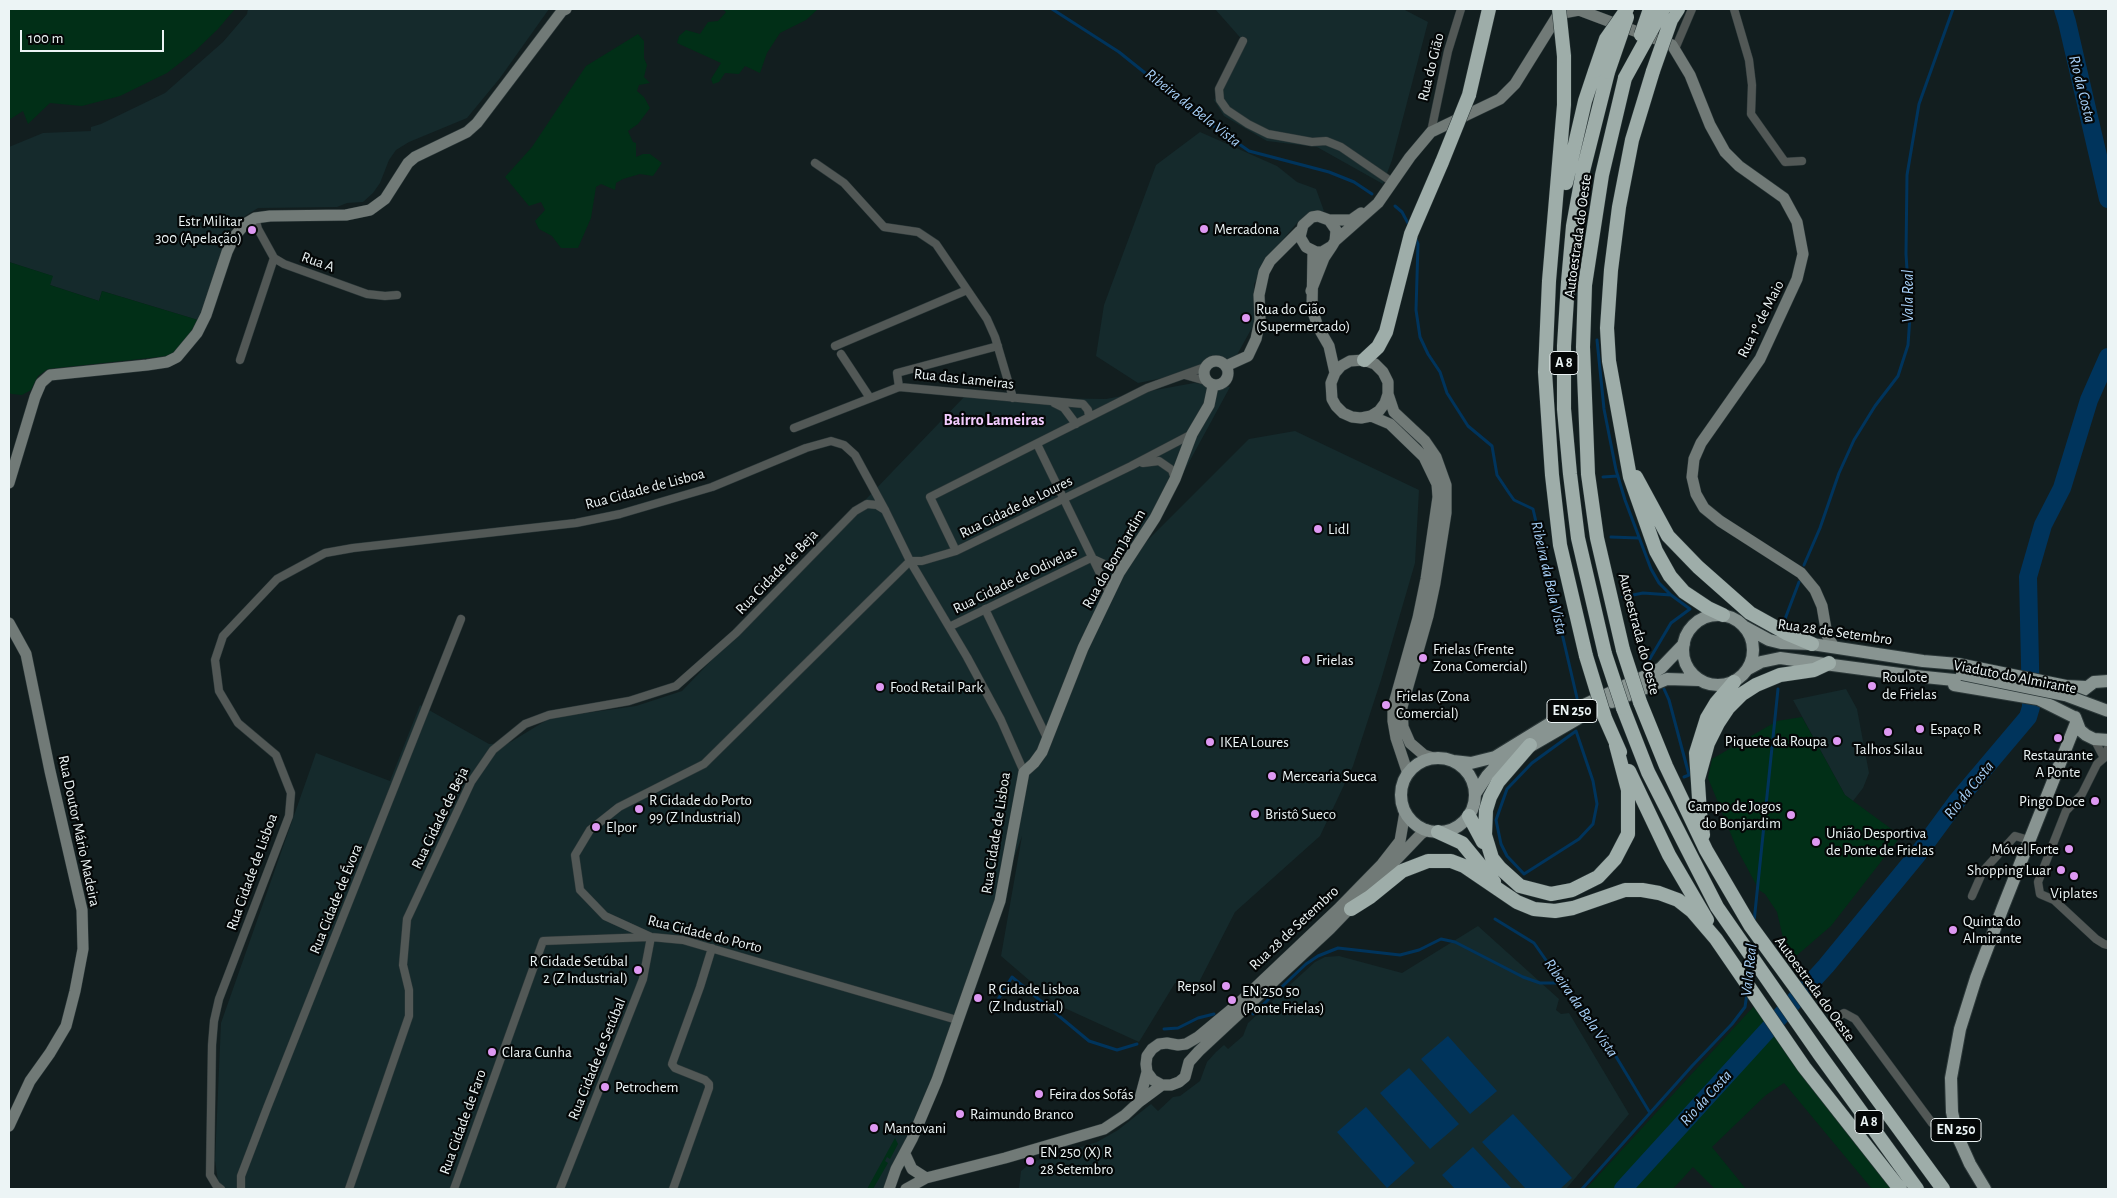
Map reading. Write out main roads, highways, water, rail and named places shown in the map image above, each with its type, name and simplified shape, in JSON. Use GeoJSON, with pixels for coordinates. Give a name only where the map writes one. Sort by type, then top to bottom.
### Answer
{"type":"FeatureCollection","features":[{"type":"Feature","properties":{"kind":"highway"},"geometry":{"type":"LineString","coordinates":[[1357,361],[1378,347],[1386,332],[1411,234],[1469,95],[1489,9]]}},
{"type":"Feature","properties":{"kind":"highway"},"geometry":{"type":"LineString","coordinates":[[1552,258],[1568,171],[1585,101],[1602,72],[1606,38],[1628,9]]}},
{"type":"Feature","properties":{"kind":"highway","name":"Autoestrada do Oeste"},"geometry":{"type":"LineString","coordinates":[[1650,9],[1625,78],[1599,193],[1585,285],[1583,347],[1588,474],[1596,538],[1623,650],[1640,702],[1666,766],[1706,850],[1750,925],[1834,1043],[1943,1189]]}},
{"type":"Feature","properties":{"kind":"highway"},"geometry":{"type":"LineString","coordinates":[[1559,11],[1564,56],[1564,106],[1545,372],[1552,475],[1560,544],[1586,656],[1605,718],[1669,854],[1705,915],[1716,939]]}},
{"type":"Feature","properties":{"kind":"highway"},"geometry":{"type":"LineString","coordinates":[[1625,78],[1672,11]]}},
{"type":"Feature","properties":{"kind":"highway"},"geometry":{"type":"LineString","coordinates":[[1672,11],[1632,140],[1619,207],[1611,270],[1607,328],[1609,361],[1630,477],[1642,516],[1656,551],[1670,576],[1684,592],[1724,616]]}},
{"type":"Feature","properties":{"kind":"highway","name":"Autoestrada do Oeste"},"geometry":{"type":"LineString","coordinates":[[1602,72],[1573,226],[1564,346],[1564,409],[1578,538],[1605,654],[1623,708],[1648,772],[1717,907],[1820,1055],[1917,1189]]}},
{"type":"Feature","properties":{"kind":"highway"},"geometry":{"type":"LineString","coordinates":[[1628,461],[1668,536],[1698,567],[1750,613],[1786,634],[1812,644]]}},
{"type":"Feature","properties":{"kind":"highway"},"geometry":{"type":"LineString","coordinates":[[1698,779],[1708,743],[1718,723],[1728,708],[1742,694],[1756,684],[1780,675],[1814,670],[1828,663]]}},
{"type":"Feature","properties":{"kind":"highway"},"geometry":{"type":"LineString","coordinates":[[1706,850],[1700,813],[1696,753],[1707,718],[1716,703],[1734,682]]}},
{"type":"Feature","properties":{"kind":"highway"},"geometry":{"type":"LineString","coordinates":[[1468,816],[1492,858],[1520,886],[1551,894],[1572,890],[1598,877],[1615,859],[1628,834],[1628,790],[1616,744]]}},
{"type":"Feature","properties":{"kind":"highway"},"geometry":{"type":"LineString","coordinates":[[1492,858],[1484,835],[1486,810],[1498,782],[1530,745]]}},
{"type":"Feature","properties":{"kind":"highway"},"geometry":{"type":"LineString","coordinates":[[1433,831],[1462,843],[1502,893]]}},
{"type":"Feature","properties":{"kind":"highway"},"geometry":{"type":"LineString","coordinates":[[1351,909],[1370,897],[1402,871],[1428,862],[1451,862],[1464,866],[1502,893],[1534,909],[1555,911],[1573,908],[1625,890],[1660,892],[1678,900],[1692,911],[1716,939],[1804,1067],[1900,1189]]}},
{"type":"Feature","properties":{"kind":"main road","name":"EN 250"},"geometry":{"type":"LineString","coordinates":[[1433,831],[1418,826],[1405,812],[1402,803],[1401,792],[1408,774],[1415,766],[1434,758],[1471,763],[1495,757],[1564,714],[1652,673],[1672,657],[1684,644],[1687,634],[1698,622],[1713,616],[1724,616]]}},
{"type":"Feature","properties":{"kind":"main road"},"geometry":{"type":"LineString","coordinates":[[1724,616],[1732,618],[1745,627],[1751,637],[1754,648],[1748,669]]}},
{"type":"Feature","properties":{"kind":"main road","name":"Rua 28 de Setembro"},"geometry":{"type":"LineString","coordinates":[[1745,627],[1769,640],[1781,643],[1812,644],[1923,662]]}},
{"type":"Feature","properties":{"kind":"main road"},"geometry":{"type":"LineString","coordinates":[[1684,644],[1683,654],[1686,664],[1700,680]]}},
{"type":"Feature","properties":{"kind":"main road"},"geometry":{"type":"LineString","coordinates":[[1734,682],[1748,669],[1761,662],[1780,658],[1915,676],[1936,682],[2038,700],[2075,720],[2080,730],[2090,737]]}},
{"type":"Feature","properties":{"kind":"main road"},"geometry":{"type":"LineString","coordinates":[[1923,662],[1958,664],[2066,686],[2086,687],[2106,679]]}},
{"type":"Feature","properties":{"kind":"main road","name":"Viaduto do Almirante"},"geometry":{"type":"LineString","coordinates":[[1923,662],[1963,677],[2064,701],[2108,716]]}},
{"type":"Feature","properties":{"kind":"main road","name":"Viaduto do Almirante"},"geometry":{"type":"LineString","coordinates":[[1915,676],[1963,677],[2065,695],[2108,711]]}},
{"type":"Feature","properties":{"kind":"main road","name":"EN 250"},"geometry":{"type":"LineString","coordinates":[[1468,816],[1474,806],[1475,794],[1496,766],[1590,711],[1659,681],[1678,678],[1723,685],[1734,682]]}},
{"type":"Feature","properties":{"kind":"main road"},"geometry":{"type":"LineString","coordinates":[[2069,746],[2075,720],[2076,700],[2086,687]]}},
{"type":"Feature","properties":{"kind":"main road"},"geometry":{"type":"LineString","coordinates":[[2069,746],[2077,738],[2090,737],[2108,740]]}},
{"type":"Feature","properties":{"kind":"main road","name":"EN 250"},"geometry":{"type":"LineString","coordinates":[[1985,1189],[1970,1164],[1957,1135],[1952,1112],[1952,1078],[1960,1029],[1976,978],[2029,840],[2069,746]]}},
{"type":"Feature","properties":{"kind":"main road"},"geometry":{"type":"LineString","coordinates":[[1454,761],[1469,775],[1475,794]]}},
{"type":"Feature","properties":{"kind":"main road"},"geometry":{"type":"LineString","coordinates":[[1433,831],[1450,830],[1468,816]]}},
{"type":"Feature","properties":{"kind":"water"},"geometry":{"type":"Polygon","coordinates":[[[1448,1036],[1497,1091],[1470,1114],[1421,1059],[1448,1036]]]}},
{"type":"Feature","properties":{"kind":"water"},"geometry":{"type":"Polygon","coordinates":[[[1409,1068],[1459,1124],[1430,1149],[1380,1093],[1409,1068]]]}},
{"type":"Feature","properties":{"kind":"water"},"geometry":{"type":"Polygon","coordinates":[[[1366,1107],[1415,1163],[1387,1188],[1337,1132],[1366,1107]]]}},
{"type":"Feature","properties":{"kind":"water"},"geometry":{"type":"Polygon","coordinates":[[[1513,1114],[1572,1178],[1560,1189],[1526,1189],[1482,1142],[1513,1114]]]}},
{"type":"Feature","properties":{"kind":"water"},"geometry":{"type":"Polygon","coordinates":[[[1473,1147],[1512,1189],[1455,1189],[1442,1175],[1473,1147]]]}},
{"type":"Feature","properties":{"kind":"waterway","name":"Ribeira da Bela Vista"},"geometry":{"type":"LineString","coordinates":[[1052,9],[1119,52],[1195,113],[1249,151],[1329,172],[1354,182],[1372,194]]}},
{"type":"Feature","properties":{"kind":"waterway","name":"Vala Real"},"geometry":{"type":"LineString","coordinates":[[1804,565],[1820,528],[1839,473],[1854,440],[1875,406],[1898,376],[1908,345],[1910,316],[1906,254],[1907,175],[1919,104],[1953,9]]}},
{"type":"Feature","properties":{"kind":"waterway","name":"Rio da Costa"},"geometry":{"type":"LineString","coordinates":[[2063,9],[2108,199]]}},
{"type":"Feature","properties":{"kind":"waterway","name":"Ribeira da Bela Vista"},"geometry":{"type":"LineString","coordinates":[[1395,206],[1402,212],[1410,227]]}},
{"type":"Feature","properties":{"kind":"waterway","name":"Ribeira da Bela Vista"},"geometry":{"type":"LineString","coordinates":[[1415,237],[1418,244],[1416,310],[1420,337],[1440,372],[1447,393],[1468,426],[1492,446],[1497,475],[1514,500],[1533,509],[1577,698]]}},
{"type":"Feature","properties":{"kind":"waterway"},"geometry":{"type":"LineString","coordinates":[[1597,340],[1604,409],[1616,470],[1625,500],[1651,569],[1659,583],[1690,609],[1671,623],[1645,667]]}},
{"type":"Feature","properties":{"kind":"waterway","name":"Rio da Costa"},"geometry":{"type":"LineString","coordinates":[[1623,1189],[1826,966],[1918,854],[1957,801],[2028,717],[2031,707],[2028,577],[2043,525],[2062,488],[2089,400],[2108,357]]}},
{"type":"Feature","properties":{"kind":"waterway"},"geometry":{"type":"LineString","coordinates":[[1603,477],[1618,476]]}},
{"type":"Feature","properties":{"kind":"waterway"},"geometry":{"type":"LineString","coordinates":[[1611,537],[1638,538]]}},
{"type":"Feature","properties":{"kind":"waterway","name":"Vala Real"},"geometry":{"type":"LineString","coordinates":[[1785,619],[1799,582]]}},
{"type":"Feature","properties":{"kind":"waterway"},"geometry":{"type":"LineString","coordinates":[[1623,597],[1643,593],[1671,595]]}},
{"type":"Feature","properties":{"kind":"waterway"},"geometry":{"type":"LineString","coordinates":[[1664,689],[1669,700],[1689,775],[1684,777]]}},
{"type":"Feature","properties":{"kind":"waterway","name":"Vala Real"},"geometry":{"type":"LineString","coordinates":[[1754,922],[1778,689]]}},
{"type":"Feature","properties":{"kind":"waterway","name":"Ribeira da Bela Vista"},"geometry":{"type":"LineString","coordinates":[[1576,731],[1593,781],[1597,804],[1593,824],[1579,839],[1524,874],[1507,856],[1501,844],[1496,820],[1507,789],[1532,763],[1576,731]]}},
{"type":"Feature","properties":{"kind":"waterway","name":"Ribeira da Bela Vista"},"geometry":{"type":"LineString","coordinates":[[1495,919],[1534,943],[1562,983],[1603,1035],[1650,1113]]}},
{"type":"Feature","properties":{"kind":"waterway"},"geometry":{"type":"LineString","coordinates":[[1253,1014],[1306,964],[1318,956],[1338,948],[1400,955],[1419,950],[1441,939],[1455,942],[1523,977],[1540,983],[1562,983]]}},
{"type":"Feature","properties":{"kind":"waterway","name":"Vala Real"},"geometry":{"type":"LineString","coordinates":[[1748,977],[1750,963]]}},
{"type":"Feature","properties":{"kind":"waterway"},"geometry":{"type":"LineString","coordinates":[[992,1009],[1012,977],[1089,1041],[1117,1050],[1137,1044]]}},
{"type":"Feature","properties":{"kind":"waterway","name":"Vala Real"},"geometry":{"type":"LineString","coordinates":[[1582,1189],[1732,1024],[1745,1007],[1747,993]]}},
{"type":"Feature","properties":{"kind":"waterway"},"geometry":{"type":"LineString","coordinates":[[1164,1029],[1178,1028],[1198,1018],[1214,1014]]}},
{"type":"Feature","properties":{"kind":"place","name":"Mercadona"},"geometry":{"type":"Point","coordinates":[1204,229]}},
{"type":"Feature","properties":{"kind":"place","name":"Estr Militar 300 (Apelação)"},"geometry":{"type":"Point","coordinates":[252,230]}},
{"type":"Feature","properties":{"kind":"place","name":"Rua do Gião (Supermercado)"},"geometry":{"type":"Point","coordinates":[1246,318]}},
{"type":"Feature","properties":{"kind":"place","name":"Lidl"},"geometry":{"type":"Point","coordinates":[1318,529]}},
{"type":"Feature","properties":{"kind":"place","name":"Frielas (Frente Zona Comercial)"},"geometry":{"type":"Point","coordinates":[1423,658]}},
{"type":"Feature","properties":{"kind":"place","name":"Frielas"},"geometry":{"type":"Point","coordinates":[1306,660]}},
{"type":"Feature","properties":{"kind":"place","name":"Roulote de Frielas"},"geometry":{"type":"Point","coordinates":[1872,686]}},
{"type":"Feature","properties":{"kind":"place","name":"Food Retail Park"},"geometry":{"type":"Point","coordinates":[880,687]}},
{"type":"Feature","properties":{"kind":"place","name":"Frielas (Zona Comercial)"},"geometry":{"type":"Point","coordinates":[1386,705]}},
{"type":"Feature","properties":{"kind":"place","name":"Espaço R"},"geometry":{"type":"Point","coordinates":[1920,729]}},
{"type":"Feature","properties":{"kind":"place","name":"Talhos Silau"},"geometry":{"type":"Point","coordinates":[1888,732]}},
{"type":"Feature","properties":{"kind":"place","name":"Restaurante A Ponte"},"geometry":{"type":"Point","coordinates":[2058,738]}},
{"type":"Feature","properties":{"kind":"place","name":"Piquete da Roupa"},"geometry":{"type":"Point","coordinates":[1837,741]}},
{"type":"Feature","properties":{"kind":"place","name":"IKEA Loures"},"geometry":{"type":"Point","coordinates":[1210,742]}},
{"type":"Feature","properties":{"kind":"place","name":"Mercearia Sueca"},"geometry":{"type":"Point","coordinates":[1272,776]}},
{"type":"Feature","properties":{"kind":"place","name":"Pingo Doce"},"geometry":{"type":"Point","coordinates":[2095,801]}},
{"type":"Feature","properties":{"kind":"place","name":"R Cidade do Porto 99 (Z Industrial)"},"geometry":{"type":"Point","coordinates":[639,809]}},
{"type":"Feature","properties":{"kind":"place","name":"Bristô Sueco"},"geometry":{"type":"Point","coordinates":[1255,814]}},
{"type":"Feature","properties":{"kind":"place","name":"Campo de Jogos do Bonjardim"},"geometry":{"type":"Point","coordinates":[1791,815]}},
{"type":"Feature","properties":{"kind":"place","name":"Elpor"},"geometry":{"type":"Point","coordinates":[596,827]}},
{"type":"Feature","properties":{"kind":"place","name":"União Desportiva de Ponte de Frielas"},"geometry":{"type":"Point","coordinates":[1816,842]}},
{"type":"Feature","properties":{"kind":"place","name":"Móvel Forte"},"geometry":{"type":"Point","coordinates":[2069,849]}},
{"type":"Feature","properties":{"kind":"place","name":"Shopping Luar"},"geometry":{"type":"Point","coordinates":[2061,870]}},
{"type":"Feature","properties":{"kind":"place","name":"Viplates"},"geometry":{"type":"Point","coordinates":[2074,876]}},
{"type":"Feature","properties":{"kind":"place","name":"Quinta do Almirante"},"geometry":{"type":"Point","coordinates":[1953,930]}},
{"type":"Feature","properties":{"kind":"place","name":"R Cidade Setúbal 2 (Z Industrial)"},"geometry":{"type":"Point","coordinates":[638,970]}},
{"type":"Feature","properties":{"kind":"place","name":"Repsol"},"geometry":{"type":"Point","coordinates":[1226,986]}},
{"type":"Feature","properties":{"kind":"place","name":"R Cidade Lisboa (Z Industrial)"},"geometry":{"type":"Point","coordinates":[978,998]}},
{"type":"Feature","properties":{"kind":"place","name":"EN 250 50 (Ponte Frielas)"},"geometry":{"type":"Point","coordinates":[1232,1000]}},
{"type":"Feature","properties":{"kind":"place","name":"Clara Cunha"},"geometry":{"type":"Point","coordinates":[492,1052]}},
{"type":"Feature","properties":{"kind":"place","name":"Petrochem"},"geometry":{"type":"Point","coordinates":[605,1087]}},
{"type":"Feature","properties":{"kind":"place","name":"Feira dos Sofás"},"geometry":{"type":"Point","coordinates":[1039,1094]}},
{"type":"Feature","properties":{"kind":"place","name":"Raimundo Branco"},"geometry":{"type":"Point","coordinates":[960,1114]}},
{"type":"Feature","properties":{"kind":"place","name":"Mantovani"},"geometry":{"type":"Point","coordinates":[874,1128]}},
{"type":"Feature","properties":{"kind":"place","name":"EN 250 (X) R 28 Setembro"},"geometry":{"type":"Point","coordinates":[1030,1161]}},
{"type":"Feature","properties":{"kind":"district","name":"Bairro Lameiras"},"geometry":{"type":"Point","coordinates":[994,420]}}]}
